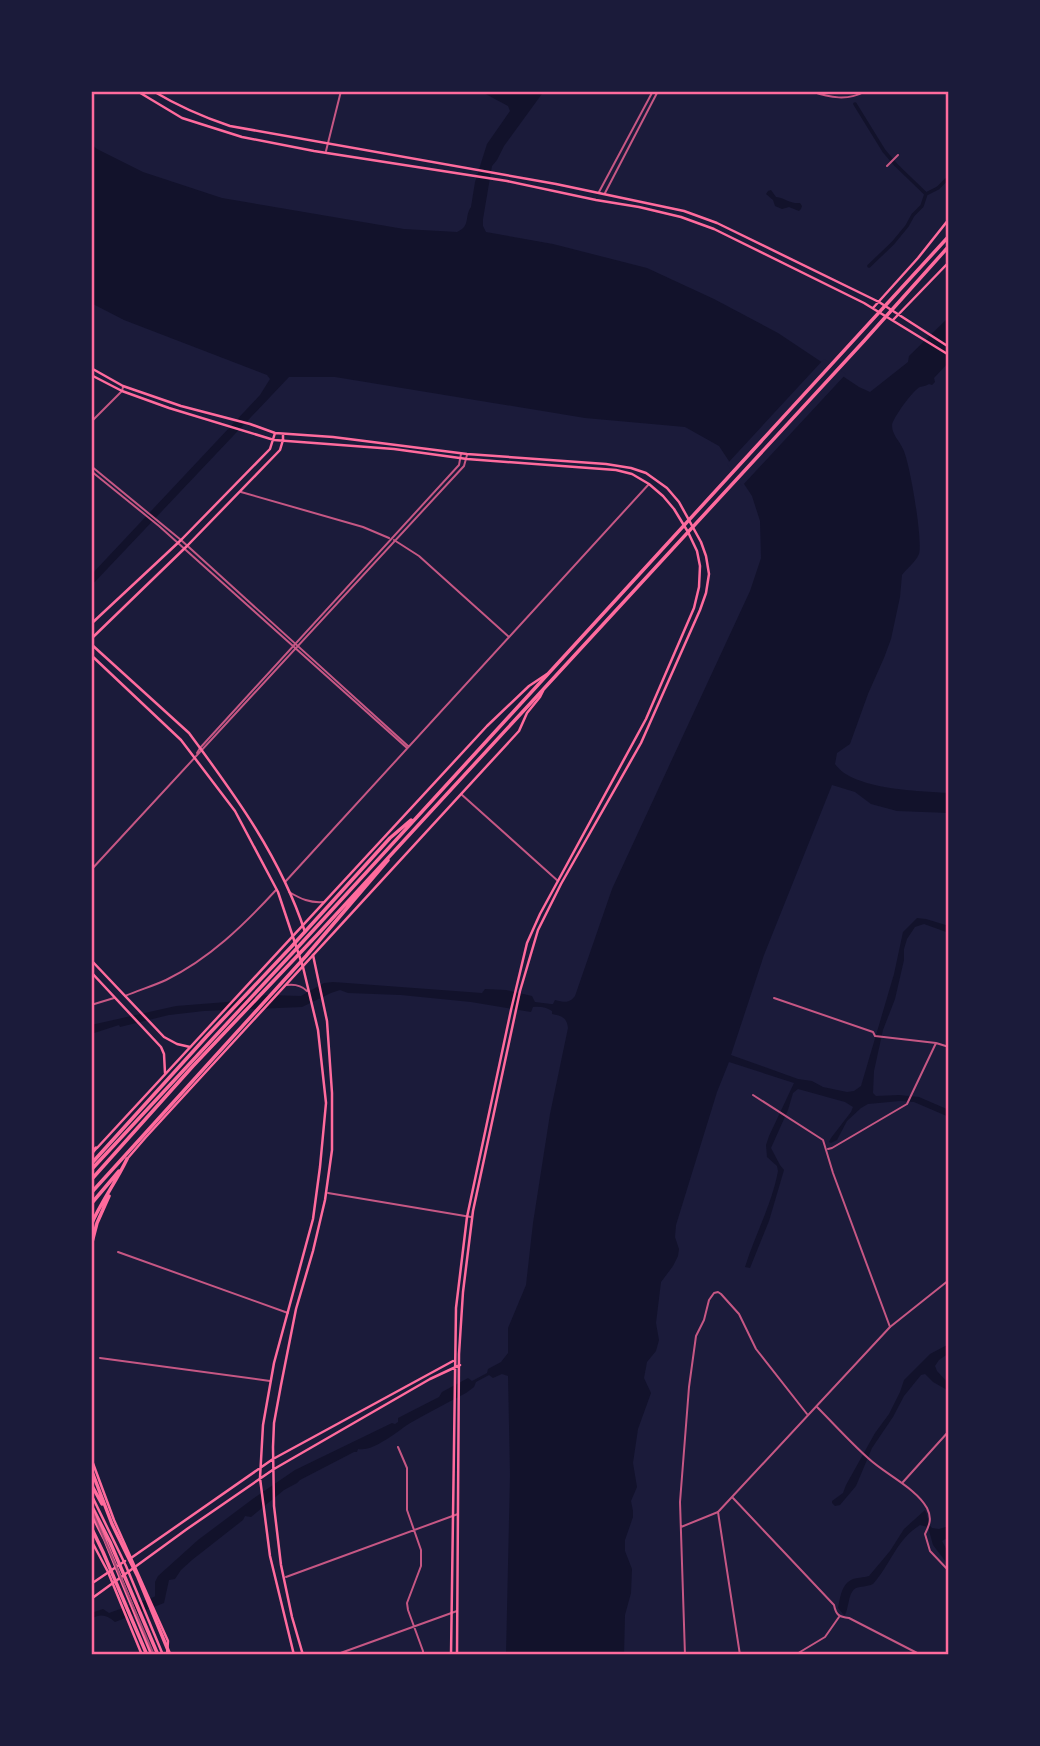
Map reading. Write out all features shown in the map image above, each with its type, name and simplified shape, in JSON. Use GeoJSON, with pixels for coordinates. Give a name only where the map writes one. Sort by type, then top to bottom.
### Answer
{"type":"FeatureCollection","features":[{"type":"Feature","properties":{"kind":"highway"},"geometry":{"type":"LineString","coordinates":[[91,1167],[421,813],[949,236]]}},
{"type":"Feature","properties":{"kind":"highway"},"geometry":{"type":"LineString","coordinates":[[91,1180],[949,246]]}},
{"type":"Feature","properties":{"kind":"highway"},"geometry":{"type":"LineString","coordinates":[[91,1194],[306,956],[400,845]]}},
{"type":"Feature","properties":{"kind":"highway"},"geometry":{"type":"LineString","coordinates":[[91,1153],[96,1148]]}},
{"type":"Feature","properties":{"kind":"highway"},"geometry":{"type":"LineString","coordinates":[[91,1246],[97,1223],[127,1159]]}},
{"type":"Feature","properties":{"kind":"highway"},"geometry":{"type":"LineString","coordinates":[[91,1204],[127,1159]]}},
{"type":"Feature","properties":{"kind":"highway"},"geometry":{"type":"LineString","coordinates":[[91,1225],[97,1210],[116,1181]]}},
{"type":"Feature","properties":{"kind":"highway"},"geometry":{"type":"LineString","coordinates":[[91,1469],[94,1486],[138,1577],[165,1655]]}},
{"type":"Feature","properties":{"kind":"highway"},"geometry":{"type":"LineString","coordinates":[[91,1504],[165,1655]]}},
{"type":"Feature","properties":{"kind":"highway"},"geometry":{"type":"LineString","coordinates":[[91,1513],[105,1540],[147,1655]]}},
{"type":"Feature","properties":{"kind":"highway"},"geometry":{"type":"LineString","coordinates":[[91,1527],[147,1655]]}},
{"type":"Feature","properties":{"kind":"main road"},"geometry":{"type":"LineString","coordinates":[[137,91],[171,112],[198,124],[243,137],[487,178],[681,217],[714,229],[873,308],[949,355]]}},
{"type":"Feature","properties":{"kind":"main road"},"geometry":{"type":"LineString","coordinates":[[153,91],[189,110],[230,126],[489,171],[684,211],[879,302],[949,346]]}},
{"type":"Feature","properties":{"kind":"main road"},"geometry":{"type":"LineString","coordinates":[[873,308],[949,219]]}},
{"type":"Feature","properties":{"kind":"main road"},"geometry":{"type":"LineString","coordinates":[[893,320],[949,262]]}},
{"type":"Feature","properties":{"kind":"main road"},"geometry":{"type":"LineString","coordinates":[[91,368],[123,386],[275,433],[333,437],[467,456],[616,470],[632,474],[663,496],[674,509],[697,551],[700,566],[694,608],[646,719],[560,883]]}},
{"type":"Feature","properties":{"kind":"main road"},"geometry":{"type":"LineString","coordinates":[[91,375],[122,391],[169,408],[274,440],[461,455]]}},
{"type":"Feature","properties":{"kind":"main road"},"geometry":{"type":"LineString","coordinates":[[91,624],[179,542],[270,449],[275,433]]}},
{"type":"Feature","properties":{"kind":"main road"},"geometry":{"type":"LineString","coordinates":[[91,639],[280,450],[283,434]]}},
{"type":"Feature","properties":{"kind":"main road"},"geometry":{"type":"LineString","coordinates":[[457,1655],[463,1292],[472,1217],[527,943],[540,914],[651,723],[706,593],[709,574],[701,541],[678,502],[667,488],[646,473],[606,464],[467,456]]}},
{"type":"Feature","properties":{"kind":"main road"},"geometry":{"type":"LineString","coordinates":[[91,644],[189,733],[242,805],[265,843],[303,925],[313,956],[327,1021],[332,1093],[332,1150],[326,1192],[296,1309],[274,1423],[274,1504],[284,1578],[303,1655]]}},
{"type":"Feature","properties":{"kind":"main road"},"geometry":{"type":"LineString","coordinates":[[91,655],[181,740],[235,811],[276,889],[303,967],[318,1030],[326,1103],[313,1219],[274,1363],[263,1425],[260,1468],[270,1556],[294,1655]]}},
{"type":"Feature","properties":{"kind":"main road"},"geometry":{"type":"LineString","coordinates":[[96,1148],[486,726],[529,685],[548,673]]}},
{"type":"Feature","properties":{"kind":"main road"},"geometry":{"type":"LineString","coordinates":[[127,1159],[519,731],[527,713],[544,688]]}},
{"type":"Feature","properties":{"kind":"main road"},"geometry":{"type":"LineString","coordinates":[[91,960],[164,1038],[190,1047]]}},
{"type":"Feature","properties":{"kind":"main road"},"geometry":{"type":"LineString","coordinates":[[91,972],[160,1046],[166,1063],[164,1075]]}},
{"type":"Feature","properties":{"kind":"main road"},"geometry":{"type":"LineString","coordinates":[[451,1655],[456,1308],[467,1215],[511,1010],[518,991]]}},
{"type":"Feature","properties":{"kind":"main road"},"geometry":{"type":"LineString","coordinates":[[91,1584],[273,1459],[460,1358]]}},
{"type":"Feature","properties":{"kind":"main road"},"geometry":{"type":"LineString","coordinates":[[91,1599],[274,1469],[430,1379],[460,1365]]}},
{"type":"Feature","properties":{"kind":"main road"},"geometry":{"type":"LineString","coordinates":[[91,1458],[114,1520],[168,1641],[165,1655]]}},
{"type":"Feature","properties":{"kind":"main road"},"geometry":{"type":"LineString","coordinates":[[91,1494],[165,1655]]}},
{"type":"Feature","properties":{"kind":"main road"},"geometry":{"type":"LineString","coordinates":[[91,1540],[147,1655]]}},
{"type":"Feature","properties":{"kind":"street"},"geometry":{"type":"LineString","coordinates":[[326,152],[341,91]]}},
{"type":"Feature","properties":{"kind":"street"},"geometry":{"type":"LineString","coordinates":[[599,192],[653,91]]}},
{"type":"Feature","properties":{"kind":"street"},"geometry":{"type":"LineString","coordinates":[[605,194],[658,91]]}},
{"type":"Feature","properties":{"kind":"street"},"geometry":{"type":"LineString","coordinates":[[811,91],[838,98],[866,91]]}},
{"type":"Feature","properties":{"kind":"street"},"geometry":{"type":"LineString","coordinates":[[827,91],[851,91]]}},
{"type":"Feature","properties":{"kind":"street"},"geometry":{"type":"LineString","coordinates":[[887,166],[898,155]]}},
{"type":"Feature","properties":{"kind":"street"},"geometry":{"type":"LineString","coordinates":[[91,422],[122,391],[123,386]]}},
{"type":"Feature","properties":{"kind":"street"},"geometry":{"type":"LineString","coordinates":[[91,870],[459,466],[461,455]]}},
{"type":"Feature","properties":{"kind":"street"},"geometry":{"type":"LineString","coordinates":[[392,539],[464,466],[467,456]]}},
{"type":"Feature","properties":{"kind":"street"},"geometry":{"type":"LineString","coordinates":[[91,466],[139,508]]}},
{"type":"Feature","properties":{"kind":"street"},"geometry":{"type":"LineString","coordinates":[[91,471],[160,524],[408,747]]}},
{"type":"Feature","properties":{"kind":"street"},"geometry":{"type":"LineString","coordinates":[[284,883],[649,484]]}},
{"type":"Feature","properties":{"kind":"street"},"geometry":{"type":"LineString","coordinates":[[240,492],[363,527],[392,539],[419,556],[509,638]]}},
{"type":"Feature","properties":{"kind":"street"},"geometry":{"type":"LineString","coordinates":[[461,794],[560,883]]}},
{"type":"Feature","properties":{"kind":"street"},"geometry":{"type":"LineString","coordinates":[[125,996],[167,979],[199,960],[232,936],[276,889]]}},
{"type":"Feature","properties":{"kind":"street"},"geometry":{"type":"LineString","coordinates":[[289,892],[314,903],[324,902]]}},
{"type":"Feature","properties":{"kind":"street"},"geometry":{"type":"LineString","coordinates":[[286,985],[300,986],[309,993]]}},
{"type":"Feature","properties":{"kind":"street"},"geometry":{"type":"LineString","coordinates":[[91,1005],[115,998]]}},
{"type":"Feature","properties":{"kind":"street"},"geometry":{"type":"LineString","coordinates":[[774,999],[873,1032],[875,1036],[949,1047]]}},
{"type":"Feature","properties":{"kind":"street"},"geometry":{"type":"LineString","coordinates":[[827,1149],[907,1104],[936,1043]]}},
{"type":"Feature","properties":{"kind":"street"},"geometry":{"type":"LineString","coordinates":[[753,1095],[822,1138],[890,1326]]}},
{"type":"Feature","properties":{"kind":"street"},"geometry":{"type":"LineString","coordinates":[[326,1192],[472,1217]]}},
{"type":"Feature","properties":{"kind":"street"},"geometry":{"type":"LineString","coordinates":[[118,1252],[288,1313]]}},
{"type":"Feature","properties":{"kind":"street"},"geometry":{"type":"LineString","coordinates":[[680,1527],[718,1512],[890,1326],[949,1280]]}},
{"type":"Feature","properties":{"kind":"street"},"geometry":{"type":"LineString","coordinates":[[685,1655],[680,1502],[688,1399],[696,1336],[714,1293],[721,1294],[737,1311],[756,1349],[808,1415]]}},
{"type":"Feature","properties":{"kind":"street"},"geometry":{"type":"LineString","coordinates":[[100,1358],[271,1381]]}},
{"type":"Feature","properties":{"kind":"street"},"geometry":{"type":"LineString","coordinates":[[816,1407],[869,1460],[920,1498],[931,1519],[925,1534],[930,1551],[949,1571]]}},
{"type":"Feature","properties":{"kind":"street"},"geometry":{"type":"LineString","coordinates":[[901,1484],[949,1432]]}},
{"type":"Feature","properties":{"kind":"street"},"geometry":{"type":"LineString","coordinates":[[398,1447],[407,1468],[407,1510],[421,1550],[422,1561],[407,1603],[423,1655]]}},
{"type":"Feature","properties":{"kind":"street"},"geometry":{"type":"LineString","coordinates":[[732,1497],[834,1605],[836,1614],[921,1655]]}},
{"type":"Feature","properties":{"kind":"street"},"geometry":{"type":"LineString","coordinates":[[718,1512],[740,1655]]}},
{"type":"Feature","properties":{"kind":"street"},"geometry":{"type":"LineString","coordinates":[[284,1578],[459,1514]]}},
{"type":"Feature","properties":{"kind":"street"},"geometry":{"type":"LineString","coordinates":[[335,1655],[458,1611]]}},
{"type":"Feature","properties":{"kind":"street"},"geometry":{"type":"LineString","coordinates":[[795,1655],[825,1637],[839,1616]]}},
{"type":"Feature","properties":{"kind":"shaded area"},"geometry":{"type":"Polygon","coordinates":[[[480,91],[520,94],[524,91],[544,91],[492,166],[483,219],[486,232],[553,244],[647,268],[778,333],[870,392],[908,362],[909,356],[949,317],[949,362],[934,378],[932,385],[920,387],[913,393],[892,425],[909,469],[918,519],[919,554],[902,575],[891,639],[850,744],[837,753],[835,764],[844,773],[871,784],[904,790],[949,793],[949,813],[897,811],[871,804],[855,792],[832,785],[764,955],[731,1055],[823,1087],[854,1091],[861,1086],[894,974],[903,932],[917,918],[926,919],[949,926],[949,933],[924,924],[915,927],[907,939],[895,999],[883,1030],[874,1071],[873,1093],[876,1096],[919,1097],[949,1110],[949,1117],[914,1102],[868,1104],[847,1121],[837,1140],[831,1143],[831,1138],[853,1107],[845,1102],[798,1089],[793,1093],[771,1148],[784,1170],[769,1221],[750,1268],[745,1267],[772,1195],[778,1171],[777,1166],[767,1157],[766,1145],[794,1083],[729,1062],[717,1092],[676,1225],[678,1256],[661,1282],[656,1323],[659,1340],[656,1351],[647,1362],[644,1378],[651,1393],[638,1429],[633,1463],[637,1487],[631,1501],[633,1517],[625,1540],[625,1551],[632,1569],[631,1593],[625,1615],[624,1655],[506,1655],[510,1475],[508,1376],[502,1374],[493,1378],[489,1375],[476,1382],[466,1393],[412,1422],[379,1444],[358,1449],[357,1452],[300,1480],[251,1517],[245,1516],[192,1560],[175,1579],[169,1580],[164,1603],[115,1622],[104,1616],[91,1619],[91,1613],[103,1609],[109,1613],[154,1597],[158,1576],[198,1540],[295,1470],[392,1423],[395,1424],[398,1418],[439,1397],[442,1392],[468,1378],[472,1381],[501,1362],[508,1353],[508,1328],[526,1285],[550,1114],[568,1028],[563,1018],[543,1007],[533,1007],[531,1012],[471,1002],[348,993],[340,990],[302,1007],[169,1015],[120,1027],[119,1025],[91,1034],[91,1025],[176,1006],[227,1002],[267,995],[301,996],[324,983],[333,982],[482,993],[485,989],[506,990],[532,996],[535,1002],[553,1004],[555,1000],[571,1000],[575,996],[612,889],[750,591],[761,558],[760,521],[752,496],[719,446],[685,427],[585,418],[335,377],[289,377],[91,586],[91,575],[260,395],[270,379],[267,375],[124,320],[91,303],[91,144],[143,172],[222,198],[404,229],[457,232],[466,224],[487,144],[510,111],[508,106],[480,91]]]}},
{"type":"Feature","properties":{"kind":"shaded area"},"geometry":{"type":"Polygon","coordinates":[[[771,190],[776,197],[800,203],[801,209],[799,211],[775,206],[766,194],[771,190]]]}},
{"type":"Feature","properties":{"kind":"shaded area"},"geometry":{"type":"Polygon","coordinates":[[[949,1344],[949,1353],[935,1366],[949,1384],[949,1391],[925,1374],[921,1375],[904,1396],[872,1448],[856,1486],[840,1505],[835,1506],[832,1501],[843,1493],[875,1433],[889,1414],[904,1380],[930,1354],[949,1344]]]}},
{"type":"Feature","properties":{"kind":"shaded area"},"geometry":{"type":"Polygon","coordinates":[[[925,1510],[932,1528],[949,1526],[949,1537],[942,1541],[949,1554],[949,1566],[933,1545],[928,1527],[920,1525],[899,1545],[873,1584],[853,1590],[845,1615],[843,1614],[838,1608],[845,1585],[853,1579],[869,1576],[904,1529],[925,1510]]]}},
{"type":"Feature","properties":{"kind":"pier"},"geometry":{"type":"Polygon","coordinates":[[[824,359],[846,374],[742,486],[727,464],[824,359]]]}},
{"type":"Feature","properties":{"kind":"waterway"},"geometry":{"type":"LineString","coordinates":[[855,104],[884,151],[926,194]]}},
{"type":"Feature","properties":{"kind":"waterway"},"geometry":{"type":"LineString","coordinates":[[869,266],[907,226],[922,206],[926,194],[949,179]]}},
{"type":"Feature","properties":{"kind":"railway"},"geometry":{"type":"LineString","coordinates":[[91,1508],[154,1655]]}}]}
